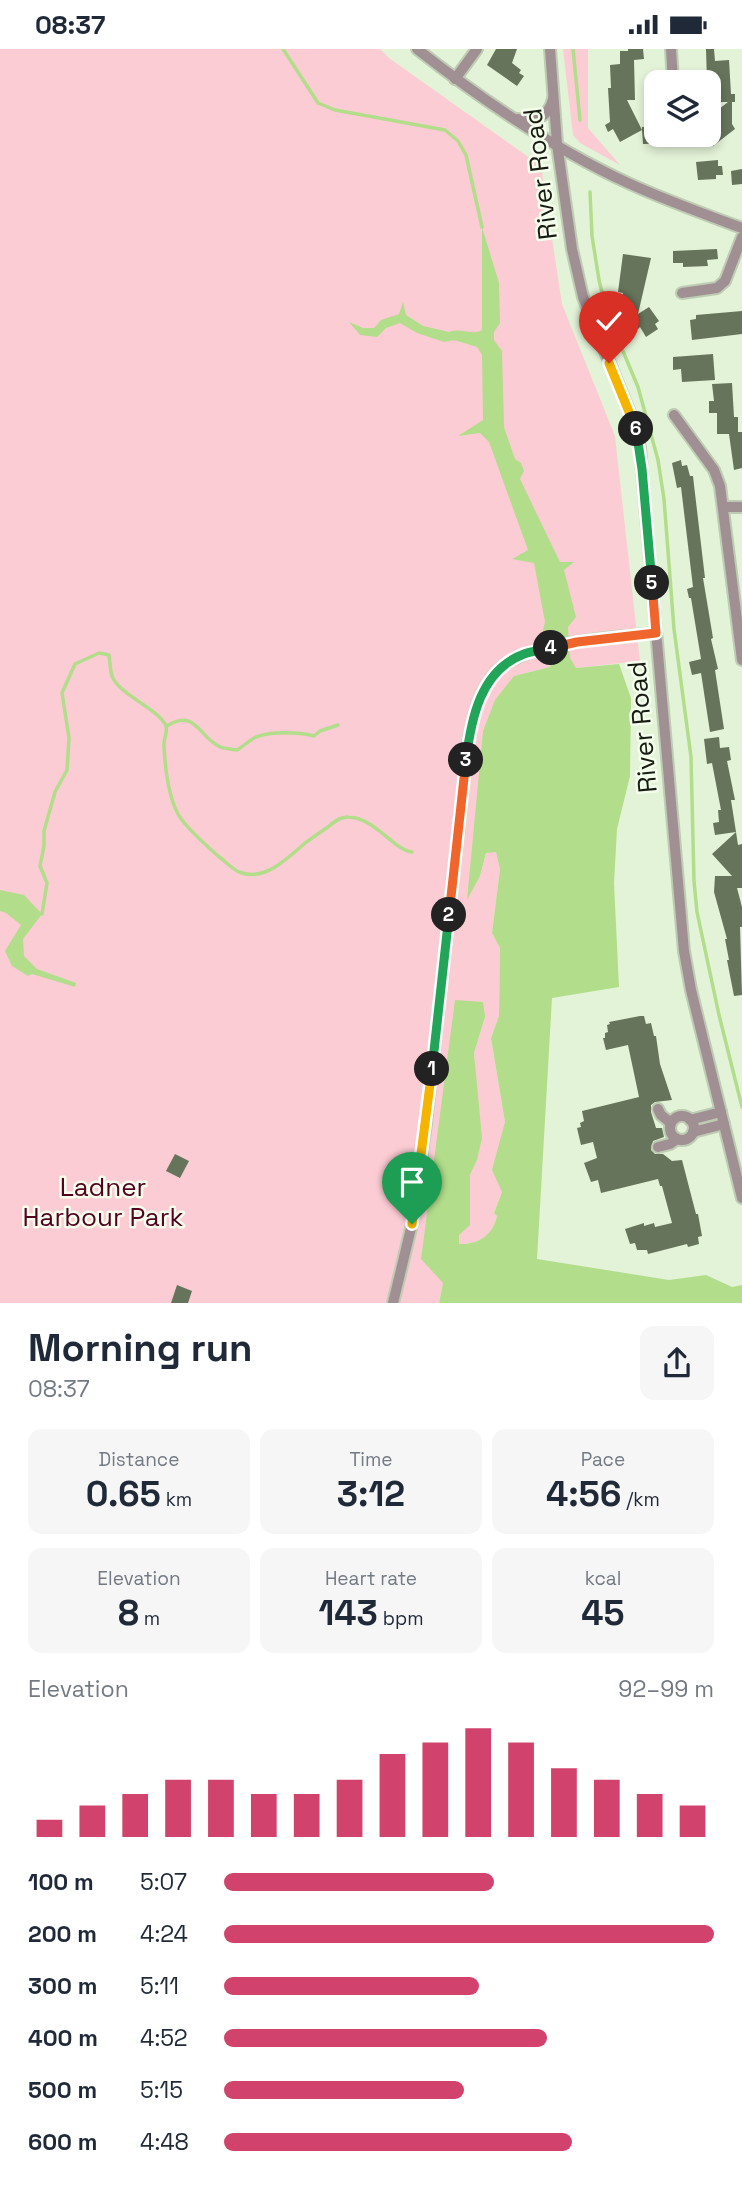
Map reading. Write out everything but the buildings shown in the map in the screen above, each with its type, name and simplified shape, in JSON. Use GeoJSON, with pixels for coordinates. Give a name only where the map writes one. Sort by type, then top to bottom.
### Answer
{"type":"FeatureCollection","features":[{"type":"Feature","properties":{"kind":"street"},"geometry":{"type":"LineString","coordinates":[[417,49],[455,79],[579,158],[673,203],[742,228]]}},
{"type":"Feature","properties":{"kind":"street"},"geometry":{"type":"LineString","coordinates":[[455,79],[477,49]]}},
{"type":"Feature","properties":{"kind":"street","name":"River Road"},"geometry":{"type":"LineString","coordinates":[[550,49],[557,144],[572,249],[583,297],[636,428],[640,448],[684,951],[693,1000],[742,1198]]}},
{"type":"Feature","properties":{"kind":"street"},"geometry":{"type":"LineString","coordinates":[[671,49],[672,70]]}},
{"type":"Feature","properties":{"kind":"street"},"geometry":{"type":"LineString","coordinates":[[509,115],[529,122],[539,119],[548,111],[553,96]]}},
{"type":"Feature","properties":{"kind":"street"},"geometry":{"type":"LineString","coordinates":[[682,293],[717,288],[725,281],[742,237]]}},
{"type":"Feature","properties":{"kind":"street"},"geometry":{"type":"LineString","coordinates":[[674,415],[714,470],[724,507],[742,660]]}},
{"type":"Feature","properties":{"kind":"street"},"geometry":{"type":"LineString","coordinates":[[724,507],[742,507]]}},
{"type":"Feature","properties":{"kind":"street"},"geometry":{"type":"LineString","coordinates":[[394,1303],[412,1224],[426,1124],[471,725],[477,703],[490,680],[501,668],[524,654],[577,642],[656,633]]}},
{"type":"Feature","properties":{"kind":"street"},"geometry":{"type":"LineString","coordinates":[[658,1109],[671,1123]]}},
{"type":"Feature","properties":{"kind":"street"},"geometry":{"type":"LineString","coordinates":[[670,1156],[668,1143],[671,1123],[680,1117],[692,1126]]}},
{"type":"Feature","properties":{"kind":"street"},"geometry":{"type":"LineString","coordinates":[[668,1143],[684,1139],[692,1126],[722,1118]]}},
{"type":"Feature","properties":{"kind":"green space","name":"Ladner Harbour Park"},"geometry":{"type":"Polygon","coordinates":[[[0,49],[380,49],[541,166],[562,304],[615,436],[640,661],[576,668],[550,667],[514,676],[480,876],[486,853],[496,851],[500,869],[492,933],[500,948],[499,1016],[491,1038],[505,1122],[502,1192],[494,1212],[497,1216],[492,1229],[478,1241],[459,1244],[459,1235],[470,1206],[470,1175],[477,1160],[478,1107],[474,1053],[485,1017],[456,1000],[443,1283],[439,1303],[0,1303],[0,49]]]}},
{"type":"Feature","properties":{"kind":"green space"},"geometry":{"type":"Polygon","coordinates":[[[563,49],[588,49],[588,128],[620,165],[580,143],[573,135],[563,49]]]}},
{"type":"Feature","properties":{"kind":"shaded area"},"geometry":{"type":"Polygon","coordinates":[[[482,227],[499,283],[500,323],[494,332],[494,340],[502,351],[504,427],[515,459],[521,463],[524,471],[520,479],[560,562],[574,562],[564,570],[576,617],[568,627],[570,658],[576,668],[619,664],[631,698],[630,776],[617,829],[614,883],[619,987],[552,998],[537,1259],[669,1280],[706,1275],[732,1287],[742,1285],[742,1303],[439,1303],[443,1283],[421,1259],[455,1000],[483,1002],[485,1017],[474,1053],[482,1138],[470,1175],[470,1225],[459,1235],[459,1244],[472,1243],[484,1237],[492,1229],[497,1216],[494,1213],[502,1192],[492,1170],[505,1122],[491,1038],[499,1016],[500,948],[492,933],[500,869],[496,852],[486,853],[480,876],[467,900],[483,731],[495,700],[514,676],[550,667],[552,660],[542,634],[545,622],[534,563],[512,559],[528,550],[489,442],[480,433],[458,436],[483,420],[482,355],[477,347],[454,340],[444,342],[417,333],[400,323],[386,328],[377,337],[360,335],[349,322],[363,328],[374,328],[381,320],[399,314],[403,302],[406,315],[423,326],[449,332],[482,330],[482,227]]]}},
{"type":"Feature","properties":{"kind":"shaded area"},"geometry":{"type":"Polygon","coordinates":[[[0,890],[24,895],[42,914],[23,939],[24,956],[37,969],[76,983],[75,987],[32,974],[28,976],[12,966],[5,951],[21,925],[0,911],[0,890]]]}},
{"type":"Feature","properties":{"kind":"waterway"},"geometry":{"type":"LineString","coordinates":[[283,49],[318,103],[335,110],[445,130],[458,141],[466,155],[482,227]]}},
{"type":"Feature","properties":{"kind":"waterway"},"geometry":{"type":"LineString","coordinates":[[573,49],[580,120]]}},
{"type":"Feature","properties":{"kind":"waterway"},"geometry":{"type":"LineString","coordinates":[[590,192],[592,236],[607,313],[638,387],[658,460],[664,499],[674,629],[691,757],[697,912],[742,1107]]}},
{"type":"Feature","properties":{"kind":"waterway"},"geometry":{"type":"LineString","coordinates":[[42,914],[47,883],[40,866],[44,831],[55,792],[67,770],[69,738],[62,693],[75,664],[99,653],[109,655],[111,674],[116,683],[156,714],[166,726],[166,772],[178,814],[203,842],[236,871],[249,874],[266,871],[345,817],[367,822],[398,846],[412,852]]}},
{"type":"Feature","properties":{"kind":"waterway"},"geometry":{"type":"LineString","coordinates":[[167,726],[176,721],[191,722],[220,747],[237,750],[262,735],[285,733],[314,736],[338,725]]}},
{"type":"Feature","properties":{"kind":"route"},"geometry":{"type":"LineString","coordinates":[[412,1224],[426,1124],[468,743],[477,703],[490,680],[501,668],[524,654],[577,642],[656,633],[640,448],[636,428],[609,363]]}}]}
